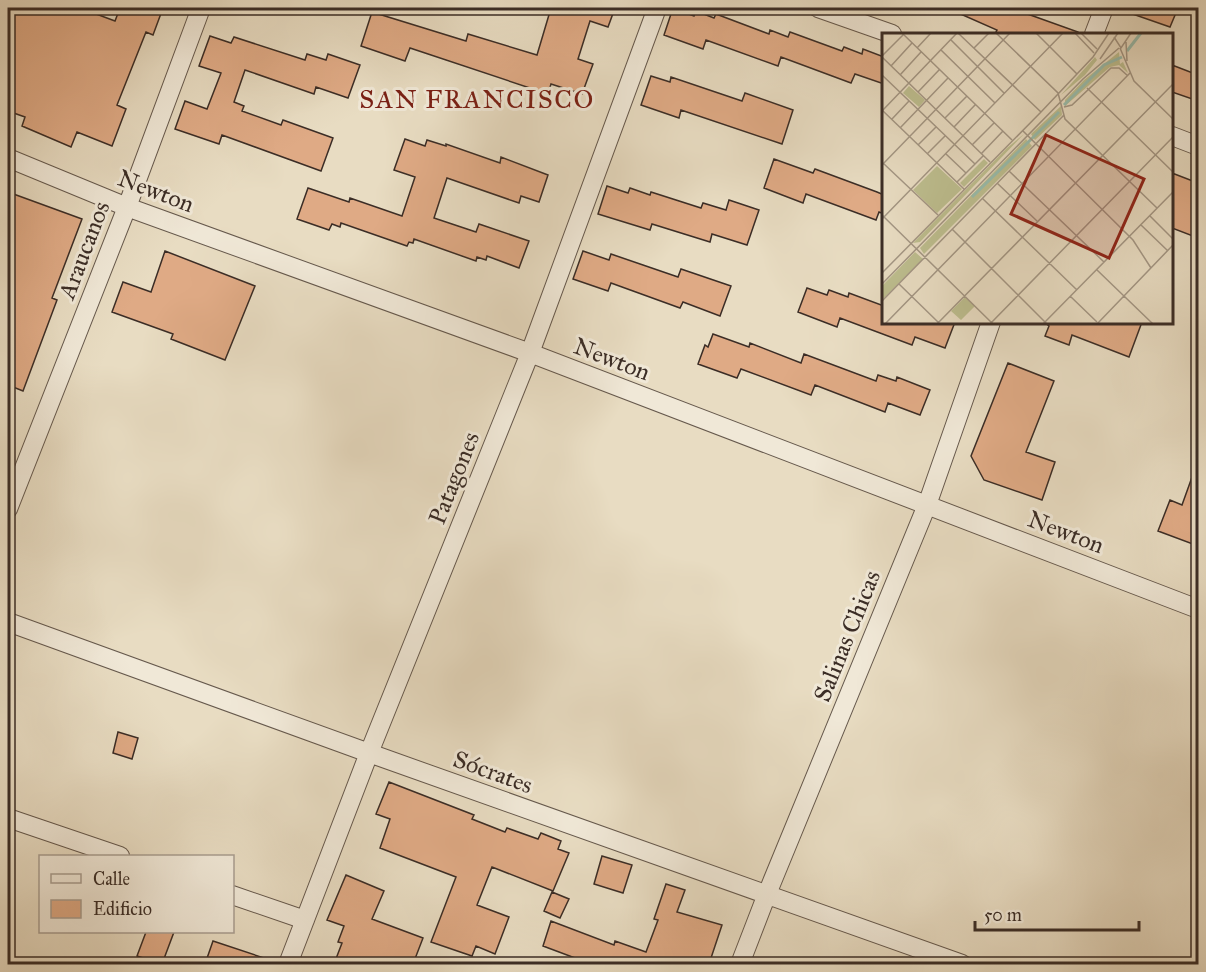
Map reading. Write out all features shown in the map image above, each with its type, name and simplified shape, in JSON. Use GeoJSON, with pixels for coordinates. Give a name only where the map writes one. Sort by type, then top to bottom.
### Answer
{"type":"FeatureCollection","features":[{"type":"Feature","properties":{"kind":"street","name":"Araucanos"},"geometry":{"type":"LineString","coordinates":[[8,509],[127,207],[201,8]]}},
{"type":"Feature","properties":{"kind":"street","name":"Patagones"},"geometry":{"type":"LineString","coordinates":[[288,964],[369,753],[530,353],[657,8]]}},
{"type":"Feature","properties":{"kind":"street"},"geometry":{"type":"LineString","coordinates":[[818,8],[889,33]]}},
{"type":"Feature","properties":{"kind":"street"},"geometry":{"type":"LineString","coordinates":[[1094,33],[1104,8]]}},
{"type":"Feature","properties":{"kind":"street"},"geometry":{"type":"LineString","coordinates":[[1173,136],[1198,146]]}},
{"type":"Feature","properties":{"kind":"street","name":"Newton"},"geometry":{"type":"LineString","coordinates":[[8,158],[127,207],[530,353],[1198,609]]}},
{"type":"Feature","properties":{"kind":"street","name":"Salinas Chicas"},"geometry":{"type":"LineString","coordinates":[[740,964],[927,505],[991,324]]}},
{"type":"Feature","properties":{"kind":"street","name":"Sócrates"},"geometry":{"type":"LineString","coordinates":[[8,622],[962,964]]}},
{"type":"Feature","properties":{"kind":"street"},"geometry":{"type":"LineString","coordinates":[[8,818],[117,855]]}},
{"type":"Feature","properties":{"kind":"street"},"geometry":{"type":"LineString","coordinates":[[234,896],[305,920]]}},
{"type":"Feature","properties":{"kind":"building"},"geometry":{"type":"Polygon","coordinates":[[[15,8],[80,8],[115,21],[120,8],[163,8],[153,35],[146,32],[117,105],[126,109],[112,146],[77,132],[71,147],[22,126],[25,117],[8,111],[12,100],[8,98],[8,28],[15,8]]]}},
{"type":"Feature","properties":{"kind":"building"},"geometry":{"type":"Polygon","coordinates":[[[551,8],[615,8],[608,27],[590,21],[578,59],[593,64],[582,94],[551,84],[548,94],[410,48],[405,61],[361,46],[372,12],[466,41],[468,34],[537,55],[551,8]]]}},
{"type":"Feature","properties":{"kind":"building"},"geometry":{"type":"Polygon","coordinates":[[[673,8],[694,16],[696,11],[714,18],[716,14],[769,34],[770,30],[788,37],[790,32],[842,51],[844,47],[862,54],[863,49],[882,56],[882,83],[855,74],[851,83],[781,57],[778,66],[706,40],[703,49],[664,35],[673,8]]]}},
{"type":"Feature","properties":{"kind":"building"},"geometry":{"type":"Polygon","coordinates":[[[947,8],[1024,8],[1022,12],[1078,33],[996,33],[997,30],[947,8]]]}},
{"type":"Feature","properties":{"kind":"building"},"geometry":{"type":"Polygon","coordinates":[[[1121,8],[1178,8],[1170,27],[1121,10],[1121,8]]]}},
{"type":"Feature","properties":{"kind":"building"},"geometry":{"type":"Polygon","coordinates":[[[210,36],[231,43],[234,37],[305,60],[307,54],[326,60],[328,54],[360,65],[348,98],[316,87],[314,94],[245,70],[234,102],[244,106],[242,111],[281,125],[283,120],[333,138],[321,171],[222,135],[219,144],[175,129],[185,101],[207,109],[221,73],[199,66],[210,36]]]}},
{"type":"Feature","properties":{"kind":"building"},"geometry":{"type":"Polygon","coordinates":[[[1173,65],[1198,75],[1198,101],[1173,92],[1173,65]]]}},
{"type":"Feature","properties":{"kind":"building"},"geometry":{"type":"Polygon","coordinates":[[[651,76],[670,82],[671,77],[742,101],[745,93],[793,110],[782,144],[681,110],[679,118],[641,105],[651,76]]]}},
{"type":"Feature","properties":{"kind":"building"},"geometry":{"type":"Polygon","coordinates":[[[405,139],[425,146],[427,140],[446,146],[446,144],[500,163],[501,157],[548,175],[539,202],[521,196],[519,203],[447,178],[434,218],[476,232],[479,224],[529,241],[519,268],[487,256],[486,260],[477,257],[476,261],[414,239],[413,243],[409,242],[407,246],[341,223],[340,227],[332,224],[329,230],[297,219],[308,188],[349,202],[350,198],[402,216],[415,177],[394,170],[405,139]]]}},
{"type":"Feature","properties":{"kind":"building"},"geometry":{"type":"Polygon","coordinates":[[[774,159],[813,173],[815,169],[882,194],[882,213],[879,212],[876,220],[806,194],[803,203],[764,188],[774,159]]]}},
{"type":"Feature","properties":{"kind":"building"},"geometry":{"type":"Polygon","coordinates":[[[1173,173],[1198,183],[1198,238],[1173,228],[1173,173]]]}},
{"type":"Feature","properties":{"kind":"building"},"geometry":{"type":"Polygon","coordinates":[[[607,186],[628,193],[630,188],[650,195],[651,192],[701,208],[703,203],[726,210],[729,200],[759,210],[747,245],[712,234],[710,242],[652,224],[650,230],[598,214],[607,186]]]}},
{"type":"Feature","properties":{"kind":"building"},"geometry":{"type":"Polygon","coordinates":[[[8,192],[82,219],[52,298],[57,300],[23,391],[8,385],[8,192]]]}},
{"type":"Feature","properties":{"kind":"building"},"geometry":{"type":"Polygon","coordinates":[[[165,251],[255,286],[225,360],[171,339],[173,334],[112,312],[123,282],[151,292],[165,251]]]}},
{"type":"Feature","properties":{"kind":"building"},"geometry":{"type":"Polygon","coordinates":[[[583,251],[609,260],[611,254],[678,277],[681,269],[731,286],[720,316],[683,302],[680,308],[611,283],[608,291],[573,279],[583,251]]]}},
{"type":"Feature","properties":{"kind":"building"},"geometry":{"type":"Polygon","coordinates":[[[807,288],[827,295],[829,290],[848,297],[849,293],[882,305],[882,324],[954,324],[945,348],[915,337],[912,345],[840,318],[837,327],[798,312],[807,288]]]}},
{"type":"Feature","properties":{"kind":"building"},"geometry":{"type":"Polygon","coordinates":[[[1046,324],[1141,324],[1129,357],[1072,335],[1069,345],[1045,336],[1049,326],[1046,324]]]}},
{"type":"Feature","properties":{"kind":"building"},"geometry":{"type":"Polygon","coordinates":[[[713,334],[749,347],[750,343],[801,363],[804,354],[876,381],[878,375],[896,381],[897,377],[930,390],[920,415],[888,403],[885,412],[815,385],[811,395],[741,369],[737,378],[698,364],[705,345],[708,347],[713,334]]]}},
{"type":"Feature","properties":{"kind":"building"},"geometry":{"type":"Polygon","coordinates":[[[1008,363],[1054,381],[1026,452],[1055,462],[1042,500],[984,480],[971,456],[1008,363]]]}},
{"type":"Feature","properties":{"kind":"building"},"geometry":{"type":"Polygon","coordinates":[[[1196,466],[1198,466],[1198,546],[1158,531],[1170,500],[1182,505],[1196,466]]]}},
{"type":"Feature","properties":{"kind":"building"},"geometry":{"type":"Polygon","coordinates":[[[118,732],[138,738],[132,759],[113,753],[118,732]]]}},
{"type":"Feature","properties":{"kind":"building"},"geometry":{"type":"Polygon","coordinates":[[[389,782],[474,815],[472,819],[505,832],[507,828],[538,839],[541,833],[561,841],[558,849],[569,853],[553,891],[492,867],[477,905],[509,917],[495,954],[476,946],[472,956],[431,942],[456,877],[380,848],[390,819],[376,814],[389,782]]]}},
{"type":"Feature","properties":{"kind":"building"},"geometry":{"type":"Polygon","coordinates":[[[602,856],[632,865],[623,893],[594,884],[602,856]]]}},
{"type":"Feature","properties":{"kind":"building"},"geometry":{"type":"Polygon","coordinates":[[[346,875],[384,891],[372,919],[423,938],[413,964],[400,964],[384,958],[381,964],[334,964],[342,943],[338,942],[344,926],[327,920],[346,875]]]}},
{"type":"Feature","properties":{"kind":"building"},"geometry":{"type":"Polygon","coordinates":[[[666,884],[685,890],[677,912],[722,925],[709,964],[673,962],[673,964],[591,964],[543,946],[551,921],[614,945],[615,941],[646,952],[658,920],[654,919],[666,884]]]}},
{"type":"Feature","properties":{"kind":"building"},"geometry":{"type":"Polygon","coordinates":[[[552,892],[569,899],[560,918],[544,911],[552,892]]]}},
{"type":"Feature","properties":{"kind":"building"},"geometry":{"type":"Polygon","coordinates":[[[146,933],[174,933],[162,964],[137,956],[146,933]]]}},
{"type":"Feature","properties":{"kind":"building"},"geometry":{"type":"Polygon","coordinates":[[[213,941],[273,961],[273,964],[205,964],[213,941]]]}},
{"type":"Feature","properties":{"kind":"district","name":"SAN FRANCISCO"},"geometry":{"type":"Point","coordinates":[477,99]}}]}
